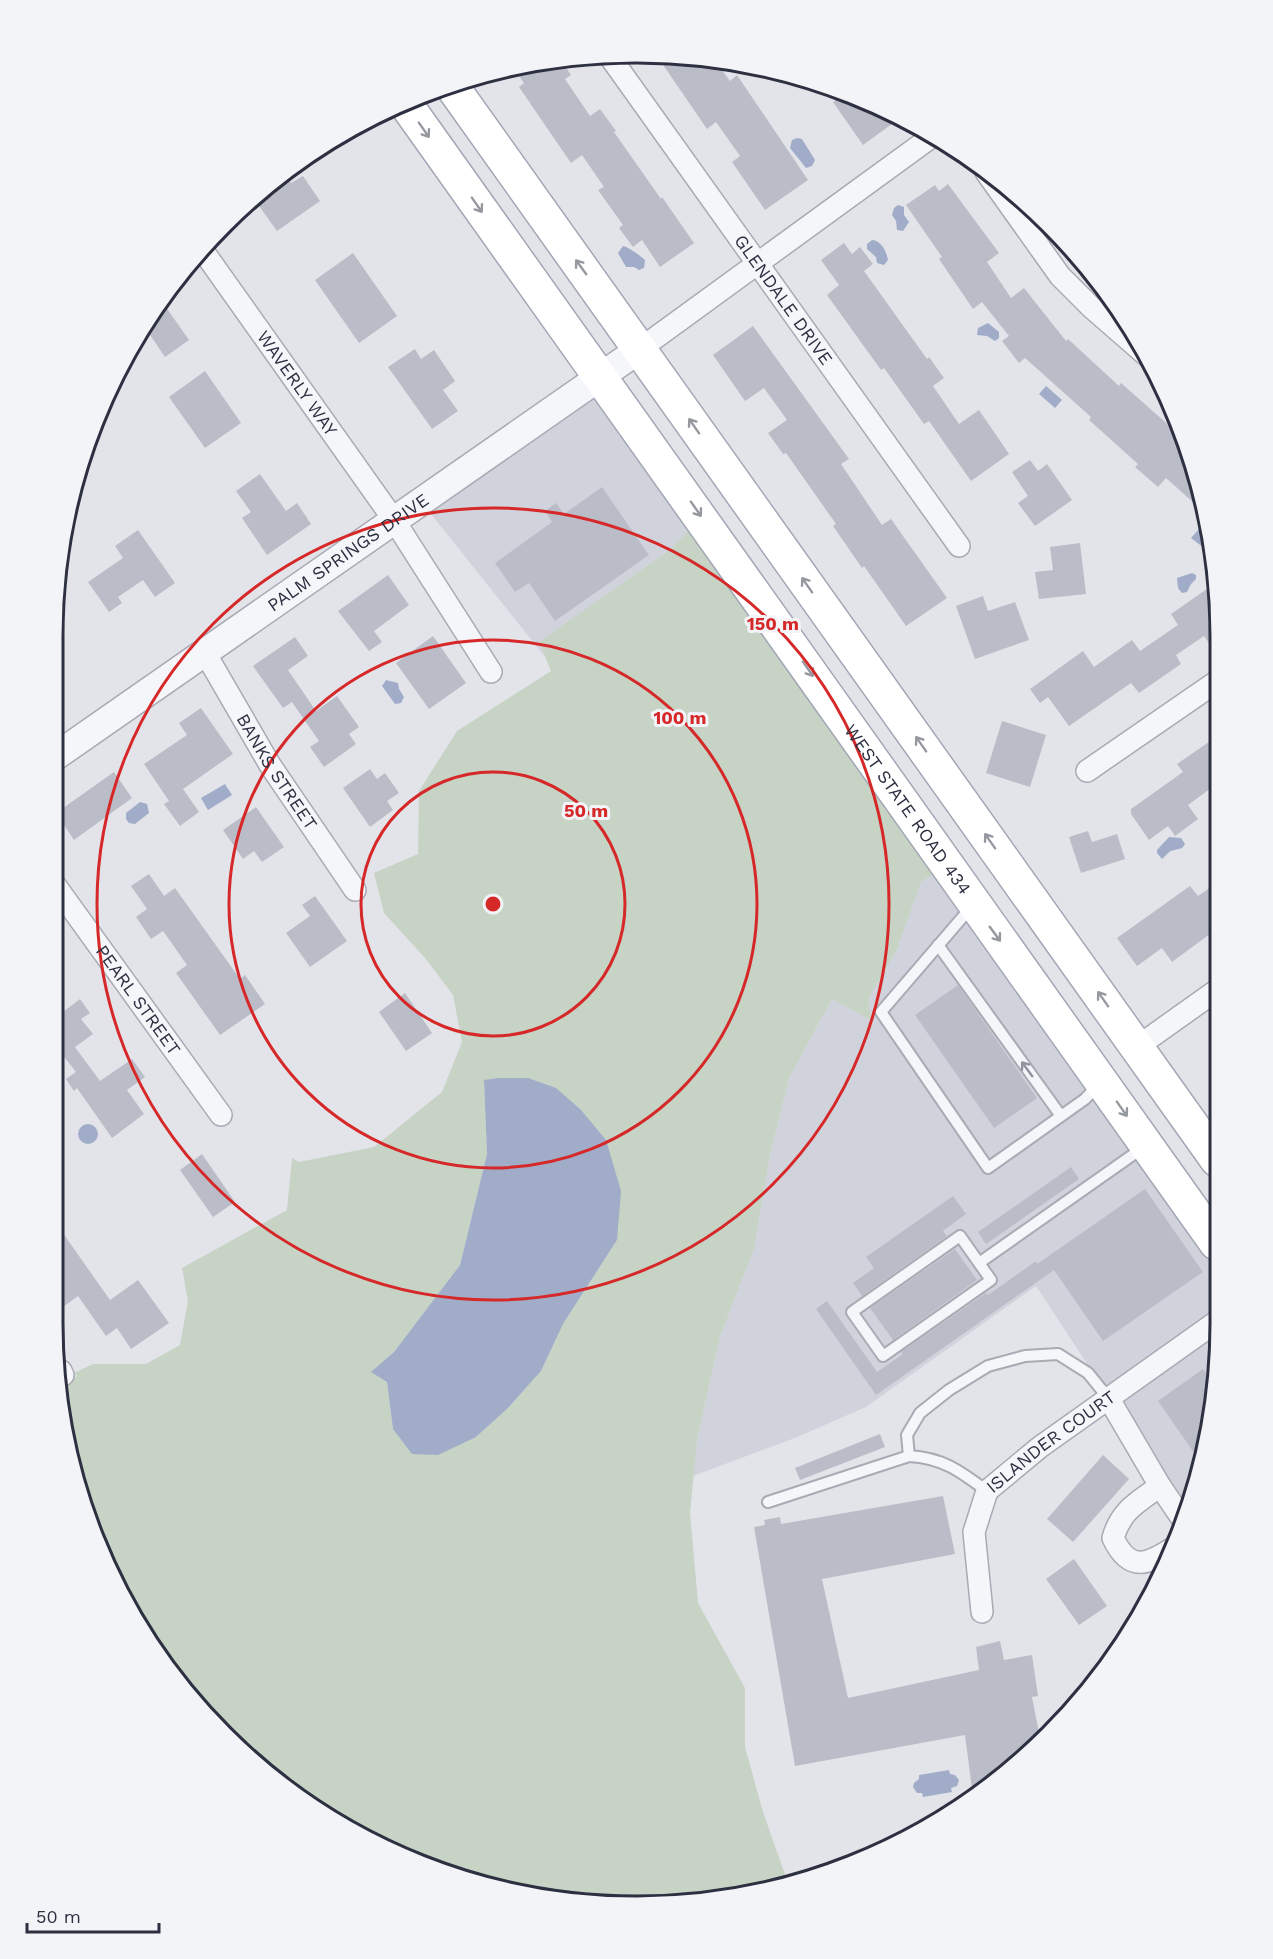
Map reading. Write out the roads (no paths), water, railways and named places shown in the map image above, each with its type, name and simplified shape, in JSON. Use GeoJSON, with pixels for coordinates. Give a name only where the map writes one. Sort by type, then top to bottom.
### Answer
{"type":"FeatureCollection","features":[{"type":"Feature","properties":{"kind":"main road"},"geometry":{"type":"LineString","coordinates":[[456,92],[1210,1150]]}},
{"type":"Feature","properties":{"kind":"main road","name":"WEST STATE ROAD 434"},"geometry":{"type":"LineString","coordinates":[[410,110],[692,503],[1210,1234]]}},
{"type":"Feature","properties":{"kind":"main road"},"geometry":{"type":"LineString","coordinates":[[1149,1148],[1189,1173],[1210,1200]]}},
{"type":"Feature","properties":{"kind":"street","name":"GLENDALE DRIVE"},"geometry":{"type":"LineString","coordinates":[[615,64],[958,546]]}},
{"type":"Feature","properties":{"kind":"street"},"geometry":{"type":"LineString","coordinates":[[640,349],[925,141]]}},
{"type":"Feature","properties":{"kind":"street"},"geometry":{"type":"LineString","coordinates":[[1002,195],[1060,276],[1091,308],[1125,337]]}},
{"type":"Feature","properties":{"kind":"street","name":"WAVERLY WAY"},"geometry":{"type":"LineString","coordinates":[[207,256],[394,520],[491,672]]}},
{"type":"Feature","properties":{"kind":"street","name":"PALM SPRINGS DRIVE"},"geometry":{"type":"LineString","coordinates":[[63,751],[640,349]]}},
{"type":"Feature","properties":{"kind":"street","name":"BANKS STREET"},"geometry":{"type":"LineString","coordinates":[[204,651],[270,765],[355,890]]}},
{"type":"Feature","properties":{"kind":"street"},"geometry":{"type":"LineString","coordinates":[[1087,771],[1210,686]]}},
{"type":"Feature","properties":{"kind":"street","name":"PEARL STREET"},"geometry":{"type":"LineString","coordinates":[[63,896],[221,1115]]}},
{"type":"Feature","properties":{"kind":"street"},"geometry":{"type":"LineString","coordinates":[[1137,1047],[1210,995]]}},
{"type":"Feature","properties":{"kind":"street","name":"ISLANDER COURT"},"geometry":{"type":"LineString","coordinates":[[982,1612],[974,1532],[987,1491],[1040,1447],[1210,1326]]}},
{"type":"Feature","properties":{"kind":"street"},"geometry":{"type":"LineString","coordinates":[[1109,1399],[1178,1512]]}},
{"type":"Feature","properties":{"kind":"street"},"geometry":{"type":"LineString","coordinates":[[1160,1486],[1126,1511],[1117,1525],[1113,1538],[1126,1557],[1139,1564],[1149,1563],[1160,1556]]}},
{"type":"Feature","properties":{"kind":"lane"},"geometry":{"type":"LineString","coordinates":[[974,904],[881,1012],[988,1168],[1085,1099],[1102,1081]]}},
{"type":"Feature","properties":{"kind":"lane"},"geometry":{"type":"LineString","coordinates":[[938,945],[1061,1116]]}},
{"type":"Feature","properties":{"kind":"lane"},"geometry":{"type":"LineString","coordinates":[[979,1263],[1149,1148]]}},
{"type":"Feature","properties":{"kind":"lane"},"geometry":{"type":"LineString","coordinates":[[960,1236],[979,1263],[991,1280],[883,1356],[852,1312],[960,1236]]}},
{"type":"Feature","properties":{"kind":"lane"},"geometry":{"type":"LineString","coordinates":[[909,1456],[907,1435],[921,1413],[959,1384],[988,1366],[1025,1356],[1058,1354],[1088,1373],[1109,1399]]}},
{"type":"Feature","properties":{"kind":"lane"},"geometry":{"type":"LineString","coordinates":[[768,1502],[909,1456],[931,1457],[961,1471],[987,1491]]}},
{"type":"Feature","properties":{"kind":"water"},"geometry":{"type":"Polygon","coordinates":[[[802,139],[815,160],[812,166],[806,168],[790,148],[792,140],[802,139]]]}},
{"type":"Feature","properties":{"kind":"water"},"geometry":{"type":"Polygon","coordinates":[[[898,205],[904,207],[904,215],[909,222],[903,231],[897,230],[896,221],[892,215],[894,208],[898,205]]]}},
{"type":"Feature","properties":{"kind":"water"},"geometry":{"type":"Polygon","coordinates":[[[872,240],[881,244],[885,250],[888,260],[884,265],[877,263],[876,257],[867,249],[867,244],[872,240]]]}},
{"type":"Feature","properties":{"kind":"water"},"geometry":{"type":"Polygon","coordinates":[[[623,246],[645,260],[644,268],[639,270],[626,267],[618,253],[623,246]]]}},
{"type":"Feature","properties":{"kind":"water"},"geometry":{"type":"Polygon","coordinates":[[[988,323],[999,332],[999,338],[995,341],[987,336],[977,335],[978,328],[988,323]]]}},
{"type":"Feature","properties":{"kind":"water"},"geometry":{"type":"Polygon","coordinates":[[[1046,386],[1062,400],[1055,408],[1039,394],[1046,386]]]}},
{"type":"Feature","properties":{"kind":"water"},"geometry":{"type":"Polygon","coordinates":[[[1199,529],[1203,547],[1191,538],[1199,529]]]}},
{"type":"Feature","properties":{"kind":"water"},"geometry":{"type":"Polygon","coordinates":[[[1192,573],[1196,575],[1196,579],[1187,592],[1182,593],[1178,588],[1177,578],[1192,573]]]}},
{"type":"Feature","properties":{"kind":"water"},"geometry":{"type":"Polygon","coordinates":[[[386,680],[398,683],[404,697],[401,703],[395,704],[382,686],[386,680]]]}},
{"type":"Feature","properties":{"kind":"water"},"geometry":{"type":"Polygon","coordinates":[[[225,784],[232,795],[208,810],[201,798],[225,784]]]}},
{"type":"Feature","properties":{"kind":"water"},"geometry":{"type":"Polygon","coordinates":[[[140,802],[147,804],[149,813],[135,824],[129,823],[126,813],[140,802]]]}},
{"type":"Feature","properties":{"kind":"water"},"geometry":{"type":"Polygon","coordinates":[[[1169,837],[1181,838],[1185,844],[1181,849],[1170,852],[1162,859],[1157,850],[1169,837]]]}},
{"type":"Feature","properties":{"kind":"water"},"geometry":{"type":"Polygon","coordinates":[[[528,1078],[556,1088],[581,1110],[606,1140],[621,1191],[617,1240],[563,1324],[541,1371],[508,1408],[476,1437],[438,1455],[412,1454],[393,1429],[387,1382],[371,1372],[394,1352],[460,1265],[487,1154],[484,1080],[528,1078]]]}},
{"type":"Feature","properties":{"kind":"water"},"geometry":{"type":"Polygon","coordinates":[[[88,1124],[95,1127],[98,1134],[95,1141],[88,1144],[81,1141],[78,1134],[81,1127],[88,1124]]]}},
{"type":"Feature","properties":{"kind":"water"},"geometry":{"type":"Polygon","coordinates":[[[949,1770],[950,1774],[955,1775],[959,1780],[957,1786],[951,1788],[952,1792],[923,1797],[922,1793],[917,1793],[913,1787],[919,1775],[949,1770]]]}}]}
